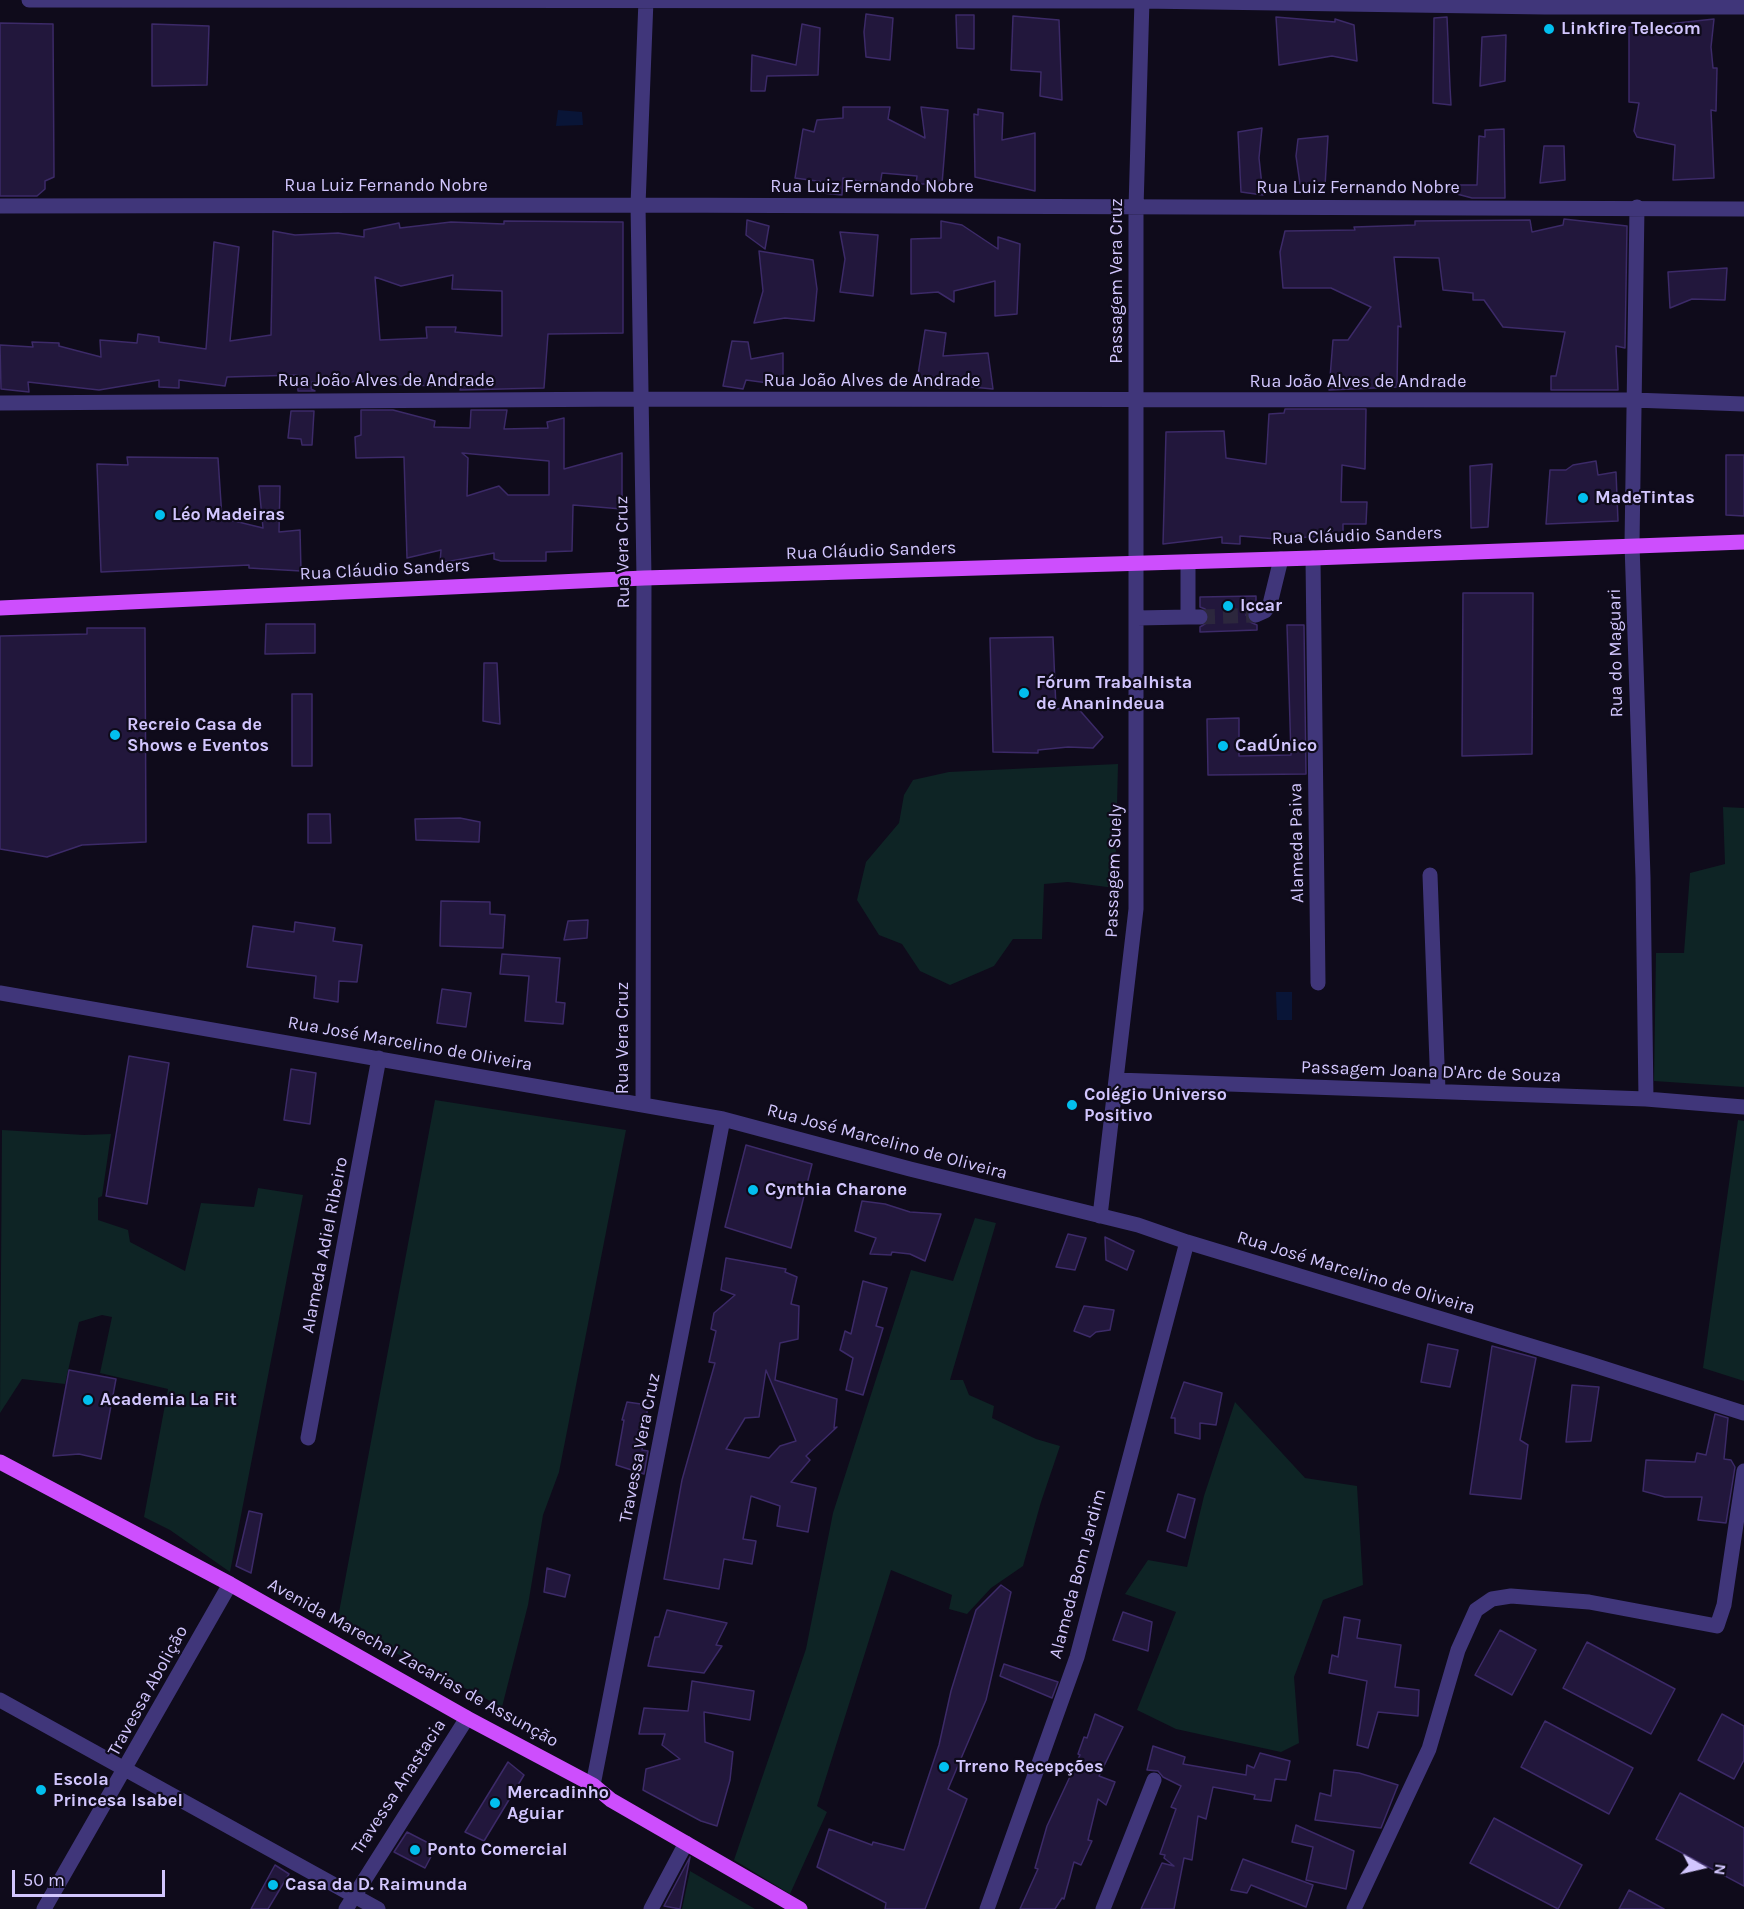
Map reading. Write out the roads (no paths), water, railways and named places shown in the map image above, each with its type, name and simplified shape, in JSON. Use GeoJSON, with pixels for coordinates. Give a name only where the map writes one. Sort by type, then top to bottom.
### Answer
{"type":"FeatureCollection","features":[{"type":"Feature","properties":{"kind":"main road","name":"Rua Cláudio Sanders"},"geometry":{"type":"LineString","coordinates":[[0,608],[644,578],[1313,558],[1632,544],[1744,542]]}},
{"type":"Feature","properties":{"kind":"main road","name":"Avenida Marechal Zacarias de Assunção"},"geometry":{"type":"LineString","coordinates":[[0,1462],[230,1584],[467,1718],[594,1785],[611,1800],[800,1909]]}},
{"type":"Feature","properties":{"kind":"street"},"geometry":{"type":"LineString","coordinates":[[28,0],[1142,0],[1545,8],[1744,7]]}},
{"type":"Feature","properties":{"kind":"street","name":"Rua Vera Cruz"},"geometry":{"type":"LineString","coordinates":[[643,1104],[644,578],[638,205],[646,0]]}},
{"type":"Feature","properties":{"kind":"street","name":"Passagem Vera Cruz"},"geometry":{"type":"LineString","coordinates":[[1137,563],[1136,208],[1142,0]]}},
{"type":"Feature","properties":{"kind":"street","name":"Rua Luiz Fernando Nobre"},"geometry":{"type":"LineString","coordinates":[[0,206],[638,205],[1744,209]]}},
{"type":"Feature","properties":{"kind":"street","name":"Rua do Maguari"},"geometry":{"type":"LineString","coordinates":[[1637,207],[1632,544],[1643,877],[1646,1098]]}},
{"type":"Feature","properties":{"kind":"street","name":"Rua João Alves de Andrade"},"geometry":{"type":"LineString","coordinates":[[0,403],[640,399],[1633,400],[1744,404]]}},
{"type":"Feature","properties":{"kind":"street","name":"Alameda Paiva"},"geometry":{"type":"LineString","coordinates":[[1313,558],[1318,983]]}},
{"type":"Feature","properties":{"kind":"street"},"geometry":{"type":"LineString","coordinates":[[1256,615],[1265,611],[1270,604],[1281,559]]}},
{"type":"Feature","properties":{"kind":"street"},"geometry":{"type":"LineString","coordinates":[[1137,618],[1194,617],[1188,562]]}},
{"type":"Feature","properties":{"kind":"street","name":"Passagem Suely"},"geometry":{"type":"LineString","coordinates":[[1100,1216],[1136,909],[1137,563]]}},
{"type":"Feature","properties":{"kind":"street"},"geometry":{"type":"LineString","coordinates":[[1430,875],[1438,1090]]}},
{"type":"Feature","properties":{"kind":"street","name":"Rua José Marcelino de Oliveira"},"geometry":{"type":"LineString","coordinates":[[0,993],[723,1119],[910,1169],[1138,1225],[1744,1413]]}},
{"type":"Feature","properties":{"kind":"street","name":"Alameda Adiel Ribeiro"},"geometry":{"type":"LineString","coordinates":[[308,1438],[379,1058]]}},
{"type":"Feature","properties":{"kind":"street","name":"Passagem Joana D'Arc de Souza"},"geometry":{"type":"LineString","coordinates":[[1117,1080],[1646,1098],[1744,1107]]}},
{"type":"Feature","properties":{"kind":"street","name":"Travessa Vera Cruz"},"geometry":{"type":"LineString","coordinates":[[594,1785],[723,1119]]}},
{"type":"Feature","properties":{"kind":"street","name":"Alameda Bom Jardim"},"geometry":{"type":"LineString","coordinates":[[987,1909],[1077,1657],[1187,1242]]}},
{"type":"Feature","properties":{"kind":"street"},"geometry":{"type":"LineString","coordinates":[[1354,1909],[1429,1749],[1458,1650],[1476,1610],[1492,1599],[1511,1596],[1589,1602],[1716,1626],[1724,1605],[1744,1471]]}},
{"type":"Feature","properties":{"kind":"street","name":"Travessa Abolição"},"geometry":{"type":"LineString","coordinates":[[44,1909],[126,1770],[230,1584]]}},
{"type":"Feature","properties":{"kind":"street"},"geometry":{"type":"LineString","coordinates":[[0,1700],[378,1909]]}},
{"type":"Feature","properties":{"kind":"street","name":"Travessa Anastacia"},"geometry":{"type":"LineString","coordinates":[[346,1909],[467,1718]]}},
{"type":"Feature","properties":{"kind":"street"},"geometry":{"type":"LineString","coordinates":[[1103,1909],[1154,1780]]}},
{"type":"Feature","properties":{"kind":"street"},"geometry":{"type":"LineString","coordinates":[[651,1909],[686,1844]]}},
{"type":"Feature","properties":{"kind":"water"},"geometry":{"type":"Polygon","coordinates":[[[558,110],[582,112],[583,125],[556,126],[558,110]]]}},
{"type":"Feature","properties":{"kind":"water"},"geometry":{"type":"Polygon","coordinates":[[[1276,992],[1292,992],[1292,1020],[1277,1020],[1276,992]]]}},
{"type":"Feature","properties":{"kind":"tunnel"},"geometry":{"type":"LineString","coordinates":[[1200,617],[1256,615]]}},
{"type":"Feature","properties":{"kind":"place","name":"Linkfire Telecom"},"geometry":{"type":"Point","coordinates":[1549,29]}},
{"type":"Feature","properties":{"kind":"place","name":"MadeTintas"},"geometry":{"type":"Point","coordinates":[1583,498]}},
{"type":"Feature","properties":{"kind":"place","name":"Léo Madeiras"},"geometry":{"type":"Point","coordinates":[160,515]}},
{"type":"Feature","properties":{"kind":"place","name":"Iccar"},"geometry":{"type":"Point","coordinates":[1228,606]}},
{"type":"Feature","properties":{"kind":"place","name":"Fórum Trabalhista de Ananindeua"},"geometry":{"type":"Point","coordinates":[1024,693]}},
{"type":"Feature","properties":{"kind":"place","name":"Recreio Casa de Shows e Eventos"},"geometry":{"type":"Point","coordinates":[115,735]}},
{"type":"Feature","properties":{"kind":"place","name":"CadÚnico"},"geometry":{"type":"Point","coordinates":[1223,746]}},
{"type":"Feature","properties":{"kind":"place","name":"Colégio Universo Positivo"},"geometry":{"type":"Point","coordinates":[1072,1105]}},
{"type":"Feature","properties":{"kind":"place","name":"Cynthia Charone"},"geometry":{"type":"Point","coordinates":[753,1190]}},
{"type":"Feature","properties":{"kind":"place","name":"Academia La Fit"},"geometry":{"type":"Point","coordinates":[88,1400]}},
{"type":"Feature","properties":{"kind":"place","name":"Trreno Recepções"},"geometry":{"type":"Point","coordinates":[944,1767]}},
{"type":"Feature","properties":{"kind":"place","name":"Escola Princesa Isabel"},"geometry":{"type":"Point","coordinates":[41,1790]}},
{"type":"Feature","properties":{"kind":"place","name":"Mercadinho Aguiar"},"geometry":{"type":"Point","coordinates":[495,1803]}},
{"type":"Feature","properties":{"kind":"place","name":"Ponto Comercial"},"geometry":{"type":"Point","coordinates":[415,1850]}},
{"type":"Feature","properties":{"kind":"place","name":"Casa da D. Raimunda"},"geometry":{"type":"Point","coordinates":[273,1885]}}]}
